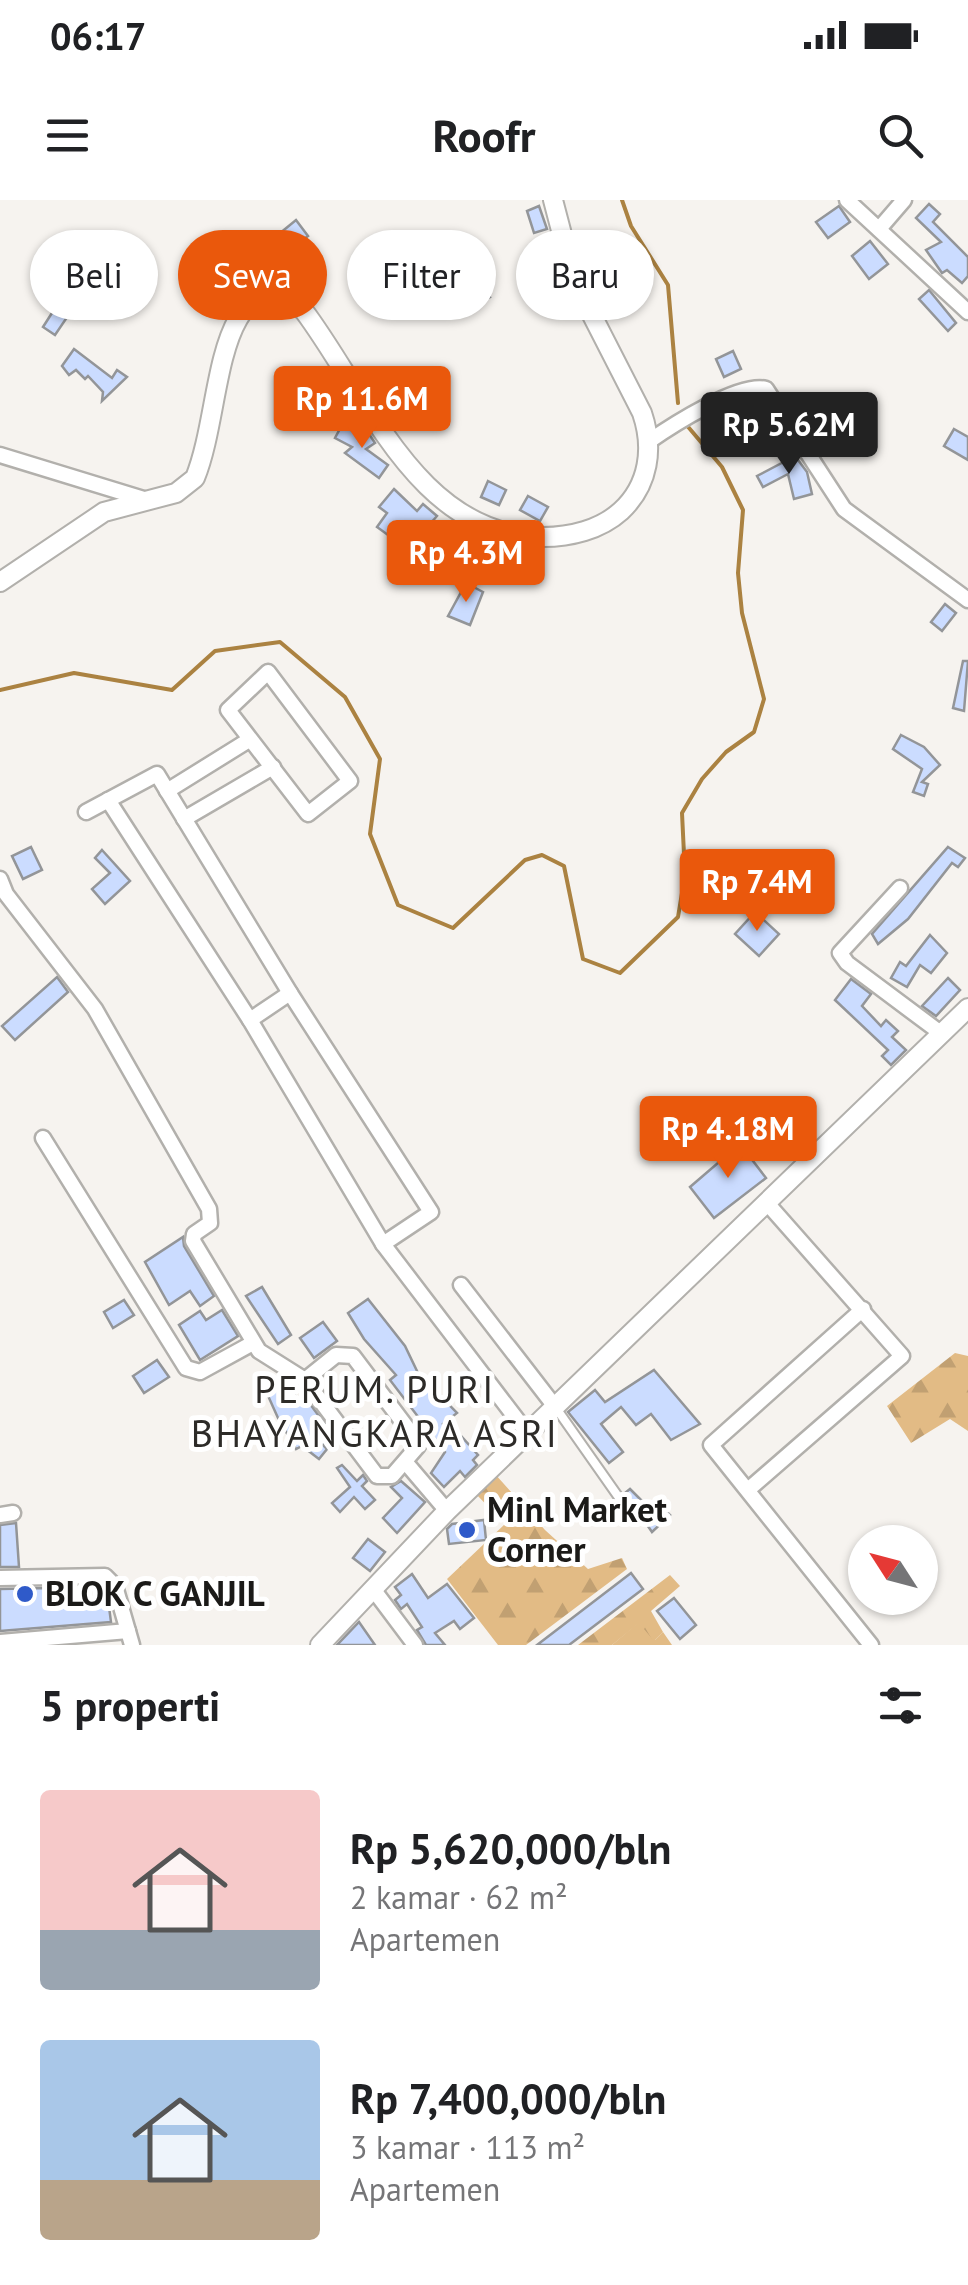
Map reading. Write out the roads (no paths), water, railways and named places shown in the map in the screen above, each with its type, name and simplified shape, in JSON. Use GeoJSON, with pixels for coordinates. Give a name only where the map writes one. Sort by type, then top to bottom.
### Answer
{"type":"FeatureCollection","features":[{"type":"Feature","properties":{"kind":"street"},"geometry":{"type":"LineString","coordinates":[[0,582],[104,512],[176,493],[195,478],[235,324],[247,307],[266,298],[287,300],[304,311],[419,480],[453,510],[480,525],[540,537],[596,528],[615,516],[638,490],[646,469],[648,442],[642,413],[574,280],[553,200]]}},
{"type":"Feature","properties":{"kind":"street"},"geometry":{"type":"LineString","coordinates":[[847,200],[968,312]]}},
{"type":"Feature","properties":{"kind":"street"},"geometry":{"type":"LineString","coordinates":[[879,229],[904,200]]}},
{"type":"Feature","properties":{"kind":"street"},"geometry":{"type":"LineString","coordinates":[[648,442],[703,410],[756,387],[766,389],[844,508],[968,600]]}},
{"type":"Feature","properties":{"kind":"street"},"geometry":{"type":"LineString","coordinates":[[0,455],[147,500]]}},
{"type":"Feature","properties":{"kind":"street"},"geometry":{"type":"LineString","coordinates":[[268,672],[350,781],[308,814],[249,740],[228,710],[268,672]]}},
{"type":"Feature","properties":{"kind":"street"},"geometry":{"type":"LineString","coordinates":[[168,791],[249,740]]}},
{"type":"Feature","properties":{"kind":"street"},"geometry":{"type":"LineString","coordinates":[[184,819],[273,767]]}},
{"type":"Feature","properties":{"kind":"street"},"geometry":{"type":"LineString","coordinates":[[86,812],[157,774],[290,993],[431,1212],[382,1244]]}},
{"type":"Feature","properties":{"kind":"street"},"geometry":{"type":"LineString","coordinates":[[108,800],[250,1020],[382,1244],[528,1434]]}},
{"type":"Feature","properties":{"kind":"street"},"geometry":{"type":"LineString","coordinates":[[0,879],[6,894],[69,971],[209,1209],[211,1221],[192,1241],[253,1343],[304,1380],[375,1474],[388,1478],[417,1449],[415,1438],[355,1358],[339,1354],[304,1380]]}},
{"type":"Feature","properties":{"kind":"street"},"geometry":{"type":"LineString","coordinates":[[900,888],[840,953],[847,963],[942,1034]]}},
{"type":"Feature","properties":{"kind":"street"},"geometry":{"type":"LineString","coordinates":[[250,1020],[290,993]]}},
{"type":"Feature","properties":{"kind":"street"},"geometry":{"type":"LineString","coordinates":[[320,1645],[447,1511],[968,1008]]}},
{"type":"Feature","properties":{"kind":"street"},"geometry":{"type":"LineString","coordinates":[[43,1138],[186,1368],[200,1372],[253,1343]]}},
{"type":"Feature","properties":{"kind":"street"},"geometry":{"type":"LineString","coordinates":[[749,1489],[900,1360],[902,1351],[766,1202]]}},
{"type":"Feature","properties":{"kind":"street"},"geometry":{"type":"LineString","coordinates":[[462,1285],[556,1408]]}},
{"type":"Feature","properties":{"kind":"street"},"geometry":{"type":"LineString","coordinates":[[864,1309],[711,1445],[871,1645]]}},
{"type":"Feature","properties":{"kind":"street"},"geometry":{"type":"LineString","coordinates":[[406,1464],[447,1511]]}},
{"type":"Feature","properties":{"kind":"street"},"geometry":{"type":"LineString","coordinates":[[0,1578],[106,1576],[116,1586],[130,1638],[0,1642]]}},
{"type":"Feature","properties":{"kind":"street"},"geometry":{"type":"LineString","coordinates":[[373,1589],[415,1645]]}},
{"type":"Feature","properties":{"kind":"lane"},"geometry":{"type":"LineString","coordinates":[[556,1408],[634,1520]]}},
{"type":"Feature","properties":{"kind":"waterway"},"geometry":{"type":"LineString","coordinates":[[622,200],[631,226],[668,285],[678,403]]}},
{"type":"Feature","properties":{"kind":"waterway"},"geometry":{"type":"LineString","coordinates":[[0,690],[74,673],[172,690],[215,651],[280,642],[345,697],[380,759],[370,834],[398,905],[453,928],[525,860],[542,855],[564,866],[583,959],[620,973],[678,917],[685,875],[682,813],[702,779],[726,752],[754,732],[764,699],[742,613],[738,573],[743,510],[722,467],[684,422]]}},
{"type":"Feature","properties":{"kind":"place","name":"Minl Market Corner"},"geometry":{"type":"Point","coordinates":[467,1530]}},
{"type":"Feature","properties":{"kind":"place","name":"BLOK C GANJIL"},"geometry":{"type":"Point","coordinates":[25,1594]}},
{"type":"Feature","properties":{"kind":"district","name":"PERUM. PURI BHAYANGKARA ASRI"},"geometry":{"type":"Point","coordinates":[375,1412]}}]}
